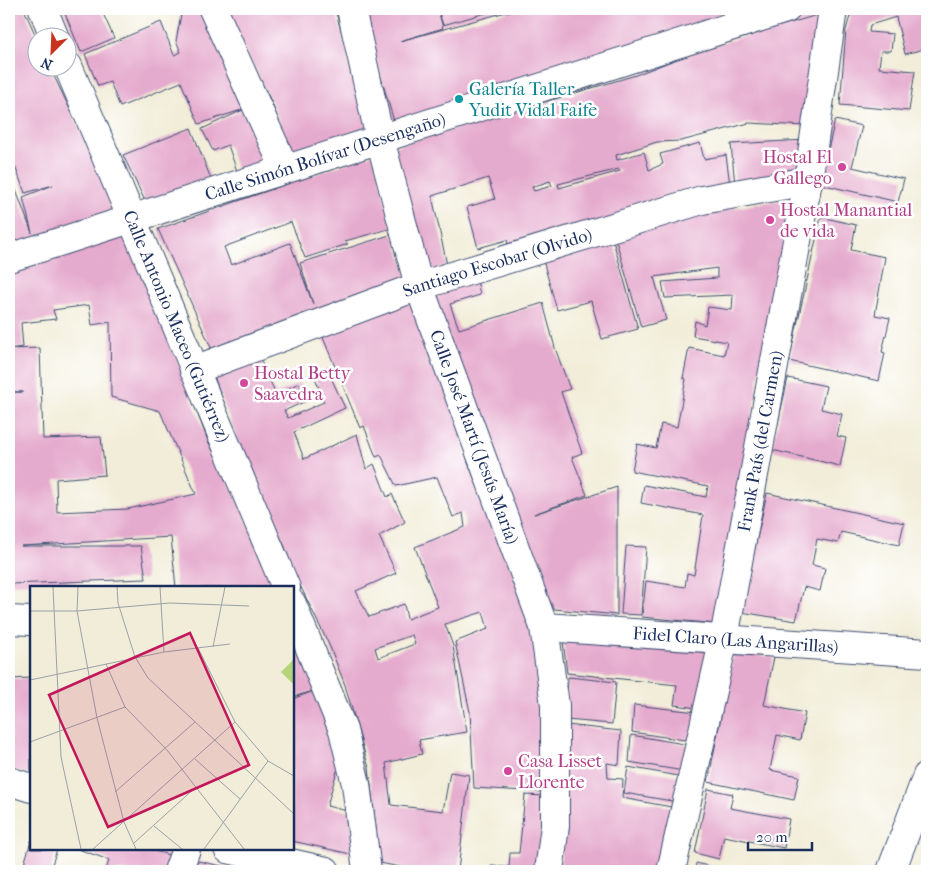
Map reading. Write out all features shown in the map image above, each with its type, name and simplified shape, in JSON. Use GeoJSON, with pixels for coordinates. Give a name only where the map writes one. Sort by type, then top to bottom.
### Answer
{"type":"FeatureCollection","features":[{"type":"Feature","properties":{"kind":"street"},"geometry":{"type":"LineString","coordinates":[[43,9],[51,28]]}},
{"type":"Feature","properties":{"kind":"street"},"geometry":{"type":"LineString","coordinates":[[213,9],[285,170]]}},
{"type":"Feature","properties":{"kind":"street","name":"Calle José Martí (Jesús María)"},"geometry":{"type":"LineString","coordinates":[[351,9],[380,139],[419,286],[544,627],[555,705],[555,826],[549,871]]}},
{"type":"Feature","properties":{"kind":"street","name":"Calle Simón Bolívar (Desengaño)"},"geometry":{"type":"LineString","coordinates":[[9,258],[786,9]]}},
{"type":"Feature","properties":{"kind":"street","name":"Frank País (del Carmen)"},"geometry":{"type":"LineString","coordinates":[[671,871],[724,638],[808,181],[833,9]]}},
{"type":"Feature","properties":{"kind":"street","name":"Calle Antonio Maceo (Gutiérrez)"},"geometry":{"type":"LineString","coordinates":[[73,78],[285,586]]}},
{"type":"Feature","properties":{"kind":"street","name":"Santiago Escobar (Olvido)"},"geometry":{"type":"LineString","coordinates":[[194,370],[419,286],[702,200],[808,181]]}},
{"type":"Feature","properties":{"kind":"street"},"geometry":{"type":"LineString","coordinates":[[294,609],[343,730],[356,784],[367,871]]}},
{"type":"Feature","properties":{"kind":"street"},"geometry":{"type":"LineString","coordinates":[[9,620],[30,621]]}},
{"type":"Feature","properties":{"kind":"street","name":"Fidel Claro (Las Angarillas)"},"geometry":{"type":"LineString","coordinates":[[544,627],[724,638],[927,654]]}},
{"type":"Feature","properties":{"kind":"street"},"geometry":{"type":"LineString","coordinates":[[891,871],[927,776]]}},
{"type":"Feature","properties":{"kind":"street"},"geometry":{"type":"LineString","coordinates":[[9,781],[30,788]]}},
{"type":"Feature","properties":{"kind":"street"},"geometry":{"type":"LineString","coordinates":[[178,871],[186,850]]}},
{"type":"Feature","properties":{"kind":"street"},"geometry":{"type":"LineString","coordinates":[[232,850],[326,871]]}},
{"type":"Feature","properties":{"kind":"building"},"geometry":{"type":"Polygon","coordinates":[[[9,9],[24,9],[32,28],[28,28],[28,78],[55,78],[99,169],[116,213],[9,247],[9,186],[14,185],[32,233],[23,197],[53,185],[25,193],[13,161],[9,162],[9,9]]]}},
{"type":"Feature","properties":{"kind":"building"},"geometry":{"type":"Polygon","coordinates":[[[63,9],[101,9],[114,38],[81,52],[78,45],[78,28],[71,28],[63,9]]]}},
{"type":"Feature","properties":{"kind":"building"},"geometry":{"type":"Polygon","coordinates":[[[182,9],[201,9],[247,108],[199,124],[181,82],[120,107],[110,82],[98,86],[85,54],[161,22],[174,55],[181,52],[176,41],[182,9]]]}},
{"type":"Feature","properties":{"kind":"building"},"geometry":{"type":"Polygon","coordinates":[[[225,9],[335,9],[369,132],[293,155],[270,99],[225,9]]]}},
{"type":"Feature","properties":{"kind":"building"},"geometry":{"type":"Polygon","coordinates":[[[361,9],[500,9],[443,25],[438,10],[443,28],[400,41],[517,9],[743,9],[395,125],[361,9]]]}},
{"type":"Feature","properties":{"kind":"building"},"geometry":{"type":"Polygon","coordinates":[[[852,9],[922,9],[927,27],[927,48],[905,54],[896,17],[870,25],[869,32],[893,34],[891,51],[881,51],[879,68],[915,71],[909,111],[840,105],[846,30],[852,9]]]}},
{"type":"Feature","properties":{"kind":"building"},"geometry":{"type":"Polygon","coordinates":[[[824,13],[806,126],[749,123],[681,141],[657,142],[616,155],[617,160],[644,152],[649,170],[663,164],[660,154],[700,143],[704,159],[726,155],[730,185],[510,251],[507,240],[478,248],[467,207],[495,199],[488,178],[432,196],[447,265],[426,272],[393,147],[636,75],[702,49],[824,13]],[[619,169],[558,184],[559,188],[620,171],[619,169]],[[550,181],[532,187],[534,191],[552,186],[550,181]]]}},
{"type":"Feature","properties":{"kind":"building"},"geometry":{"type":"Polygon","coordinates":[[[247,108],[271,166],[239,177],[228,145],[213,151],[202,129],[247,108]]]}},
{"type":"Feature","properties":{"kind":"building"},"geometry":{"type":"Polygon","coordinates":[[[835,120],[862,126],[852,167],[904,179],[898,202],[820,184],[835,120]]]}},
{"type":"Feature","properties":{"kind":"building"},"geometry":{"type":"Polygon","coordinates":[[[191,128],[211,179],[145,201],[123,155],[191,128]]]}},
{"type":"Feature","properties":{"kind":"building"},"geometry":{"type":"Polygon","coordinates":[[[806,140],[799,172],[735,185],[731,144],[806,140]]]}},
{"type":"Feature","properties":{"kind":"building"},"geometry":{"type":"Polygon","coordinates":[[[373,154],[392,228],[345,241],[348,244],[305,258],[291,222],[224,247],[231,265],[290,243],[313,304],[300,263],[393,234],[409,280],[213,352],[158,229],[373,154]]]}},
{"type":"Feature","properties":{"kind":"building"},"geometry":{"type":"Polygon","coordinates":[[[792,198],[766,334],[717,624],[642,617],[646,581],[685,587],[687,573],[694,575],[703,515],[641,503],[644,485],[706,497],[708,486],[632,471],[637,444],[656,448],[661,424],[677,427],[686,379],[683,378],[689,348],[724,355],[727,342],[693,336],[695,321],[705,325],[708,307],[732,310],[733,295],[665,298],[662,282],[717,278],[717,268],[654,277],[666,320],[641,327],[615,237],[710,212],[792,198]]]}},
{"type":"Feature","properties":{"kind":"building"},"geometry":{"type":"Polygon","coordinates":[[[821,217],[856,225],[851,250],[885,257],[875,315],[890,318],[882,352],[885,353],[879,381],[789,361],[821,217]]]}},
{"type":"Feature","properties":{"kind":"building"},"geometry":{"type":"Polygon","coordinates":[[[125,235],[153,298],[208,441],[239,502],[276,586],[176,586],[171,537],[21,546],[141,546],[146,579],[9,584],[9,272],[125,235]],[[89,305],[53,310],[56,319],[21,323],[23,347],[9,349],[40,348],[43,439],[101,437],[105,475],[56,479],[57,512],[128,509],[196,494],[160,411],[111,397],[110,322],[92,325],[89,305]]]}},
{"type":"Feature","properties":{"kind":"building"},"geometry":{"type":"Polygon","coordinates":[[[612,237],[638,329],[602,339],[591,301],[557,310],[542,257],[612,237]]]}},
{"type":"Feature","properties":{"kind":"building"},"geometry":{"type":"Polygon","coordinates":[[[477,280],[480,295],[450,304],[459,329],[543,303],[555,348],[570,389],[561,392],[582,453],[572,457],[587,495],[534,514],[617,487],[617,615],[554,609],[536,574],[431,294],[477,280]]]}},
{"type":"Feature","properties":{"kind":"building"},"geometry":{"type":"Polygon","coordinates":[[[413,296],[460,426],[468,463],[530,616],[543,711],[543,792],[474,788],[470,712],[455,642],[488,629],[483,612],[445,624],[453,646],[467,732],[419,740],[422,754],[386,763],[391,805],[443,811],[450,772],[469,775],[458,871],[420,871],[380,863],[369,768],[345,685],[330,647],[295,575],[285,547],[242,454],[213,373],[260,359],[276,394],[299,383],[308,400],[284,411],[288,418],[324,402],[314,375],[327,369],[345,408],[294,432],[304,459],[357,434],[366,469],[374,464],[387,497],[392,494],[405,522],[379,536],[396,573],[356,591],[369,617],[404,604],[407,619],[438,607],[415,547],[465,527],[463,513],[453,517],[437,477],[396,486],[381,455],[376,457],[364,426],[360,428],[322,335],[413,296]],[[412,635],[375,648],[378,658],[415,644],[412,635]]]}},
{"type":"Feature","properties":{"kind":"building"},"geometry":{"type":"Polygon","coordinates":[[[788,378],[826,386],[821,409],[842,414],[837,436],[846,438],[840,466],[772,450],[788,378]]]}},
{"type":"Feature","properties":{"kind":"building"},"geometry":{"type":"Polygon","coordinates":[[[767,493],[904,523],[899,545],[841,532],[838,543],[817,539],[812,565],[825,568],[820,591],[804,587],[796,621],[741,612],[767,493]]]}},
{"type":"Feature","properties":{"kind":"building"},"geometry":{"type":"Polygon","coordinates":[[[626,546],[646,547],[641,615],[621,614],[626,546]]]}},
{"type":"Feature","properties":{"kind":"building"},"geometry":{"type":"Polygon","coordinates":[[[562,633],[708,650],[698,708],[674,705],[677,685],[567,673],[562,633]]]}},
{"type":"Feature","properties":{"kind":"building"},"geometry":{"type":"Polygon","coordinates":[[[298,643],[343,769],[337,771],[327,806],[351,812],[355,855],[294,841],[294,698],[314,691],[294,696],[294,644],[298,643]]]}},
{"type":"Feature","properties":{"kind":"building"},"geometry":{"type":"Polygon","coordinates":[[[734,652],[774,657],[764,705],[805,713],[800,740],[777,735],[770,770],[799,776],[794,800],[708,782],[734,652]]]}},
{"type":"Feature","properties":{"kind":"building"},"geometry":{"type":"Polygon","coordinates":[[[568,677],[616,682],[612,724],[566,720],[568,677]]]}},
{"type":"Feature","properties":{"kind":"building"},"geometry":{"type":"Polygon","coordinates":[[[30,678],[30,775],[9,768],[11,750],[9,679],[30,678]]]}},
{"type":"Feature","properties":{"kind":"building"},"geometry":{"type":"Polygon","coordinates":[[[634,705],[697,712],[691,741],[632,732],[634,705]]]}},
{"type":"Feature","properties":{"kind":"building"},"geometry":{"type":"Polygon","coordinates":[[[567,725],[621,731],[619,765],[607,763],[608,778],[623,779],[622,798],[677,808],[663,871],[560,871],[567,725]]]}},
{"type":"Feature","properties":{"kind":"building"},"geometry":{"type":"Polygon","coordinates":[[[631,735],[690,745],[684,771],[629,762],[631,735]]]}},
{"type":"Feature","properties":{"kind":"building"},"geometry":{"type":"Polygon","coordinates":[[[628,767],[684,777],[678,802],[624,793],[628,767]]]}},
{"type":"Feature","properties":{"kind":"building"},"geometry":{"type":"Polygon","coordinates":[[[708,789],[733,794],[730,808],[789,819],[784,848],[724,836],[719,859],[695,853],[708,789]]]}},
{"type":"Feature","properties":{"kind":"building"},"geometry":{"type":"Polygon","coordinates":[[[525,795],[545,796],[537,871],[490,871],[491,866],[509,867],[510,853],[519,853],[525,795]]]}},
{"type":"Feature","properties":{"kind":"building"},"geometry":{"type":"Polygon","coordinates":[[[30,844],[30,850],[57,850],[50,871],[22,871],[30,844]]]}},
{"type":"Feature","properties":{"kind":"building"},"geometry":{"type":"Polygon","coordinates":[[[81,850],[152,850],[169,855],[164,871],[106,871],[109,860],[81,850]]]}},
{"type":"Feature","properties":{"kind":"building"},"geometry":{"type":"Polygon","coordinates":[[[193,860],[241,870],[241,871],[189,871],[193,860]]]}},
{"type":"Feature","properties":{"kind":"building"},"geometry":{"type":"Polygon","coordinates":[[[696,863],[712,867],[711,871],[695,871],[696,863]]]}},
{"type":"Feature","properties":{"kind":"place","name":"Galería Taller Yudit Vidal Faife"},"geometry":{"type":"Point","coordinates":[459,99]}},
{"type":"Feature","properties":{"kind":"place","name":"Hostal El Gallego"},"geometry":{"type":"Point","coordinates":[842,167]}},
{"type":"Feature","properties":{"kind":"place","name":"Hostal Manantial de vida"},"geometry":{"type":"Point","coordinates":[770,220]}},
{"type":"Feature","properties":{"kind":"place","name":"Hostal Betty Saavedra"},"geometry":{"type":"Point","coordinates":[244,383]}},
{"type":"Feature","properties":{"kind":"place","name":"Casa Lisset Llorente"},"geometry":{"type":"Point","coordinates":[508,771]}}]}
